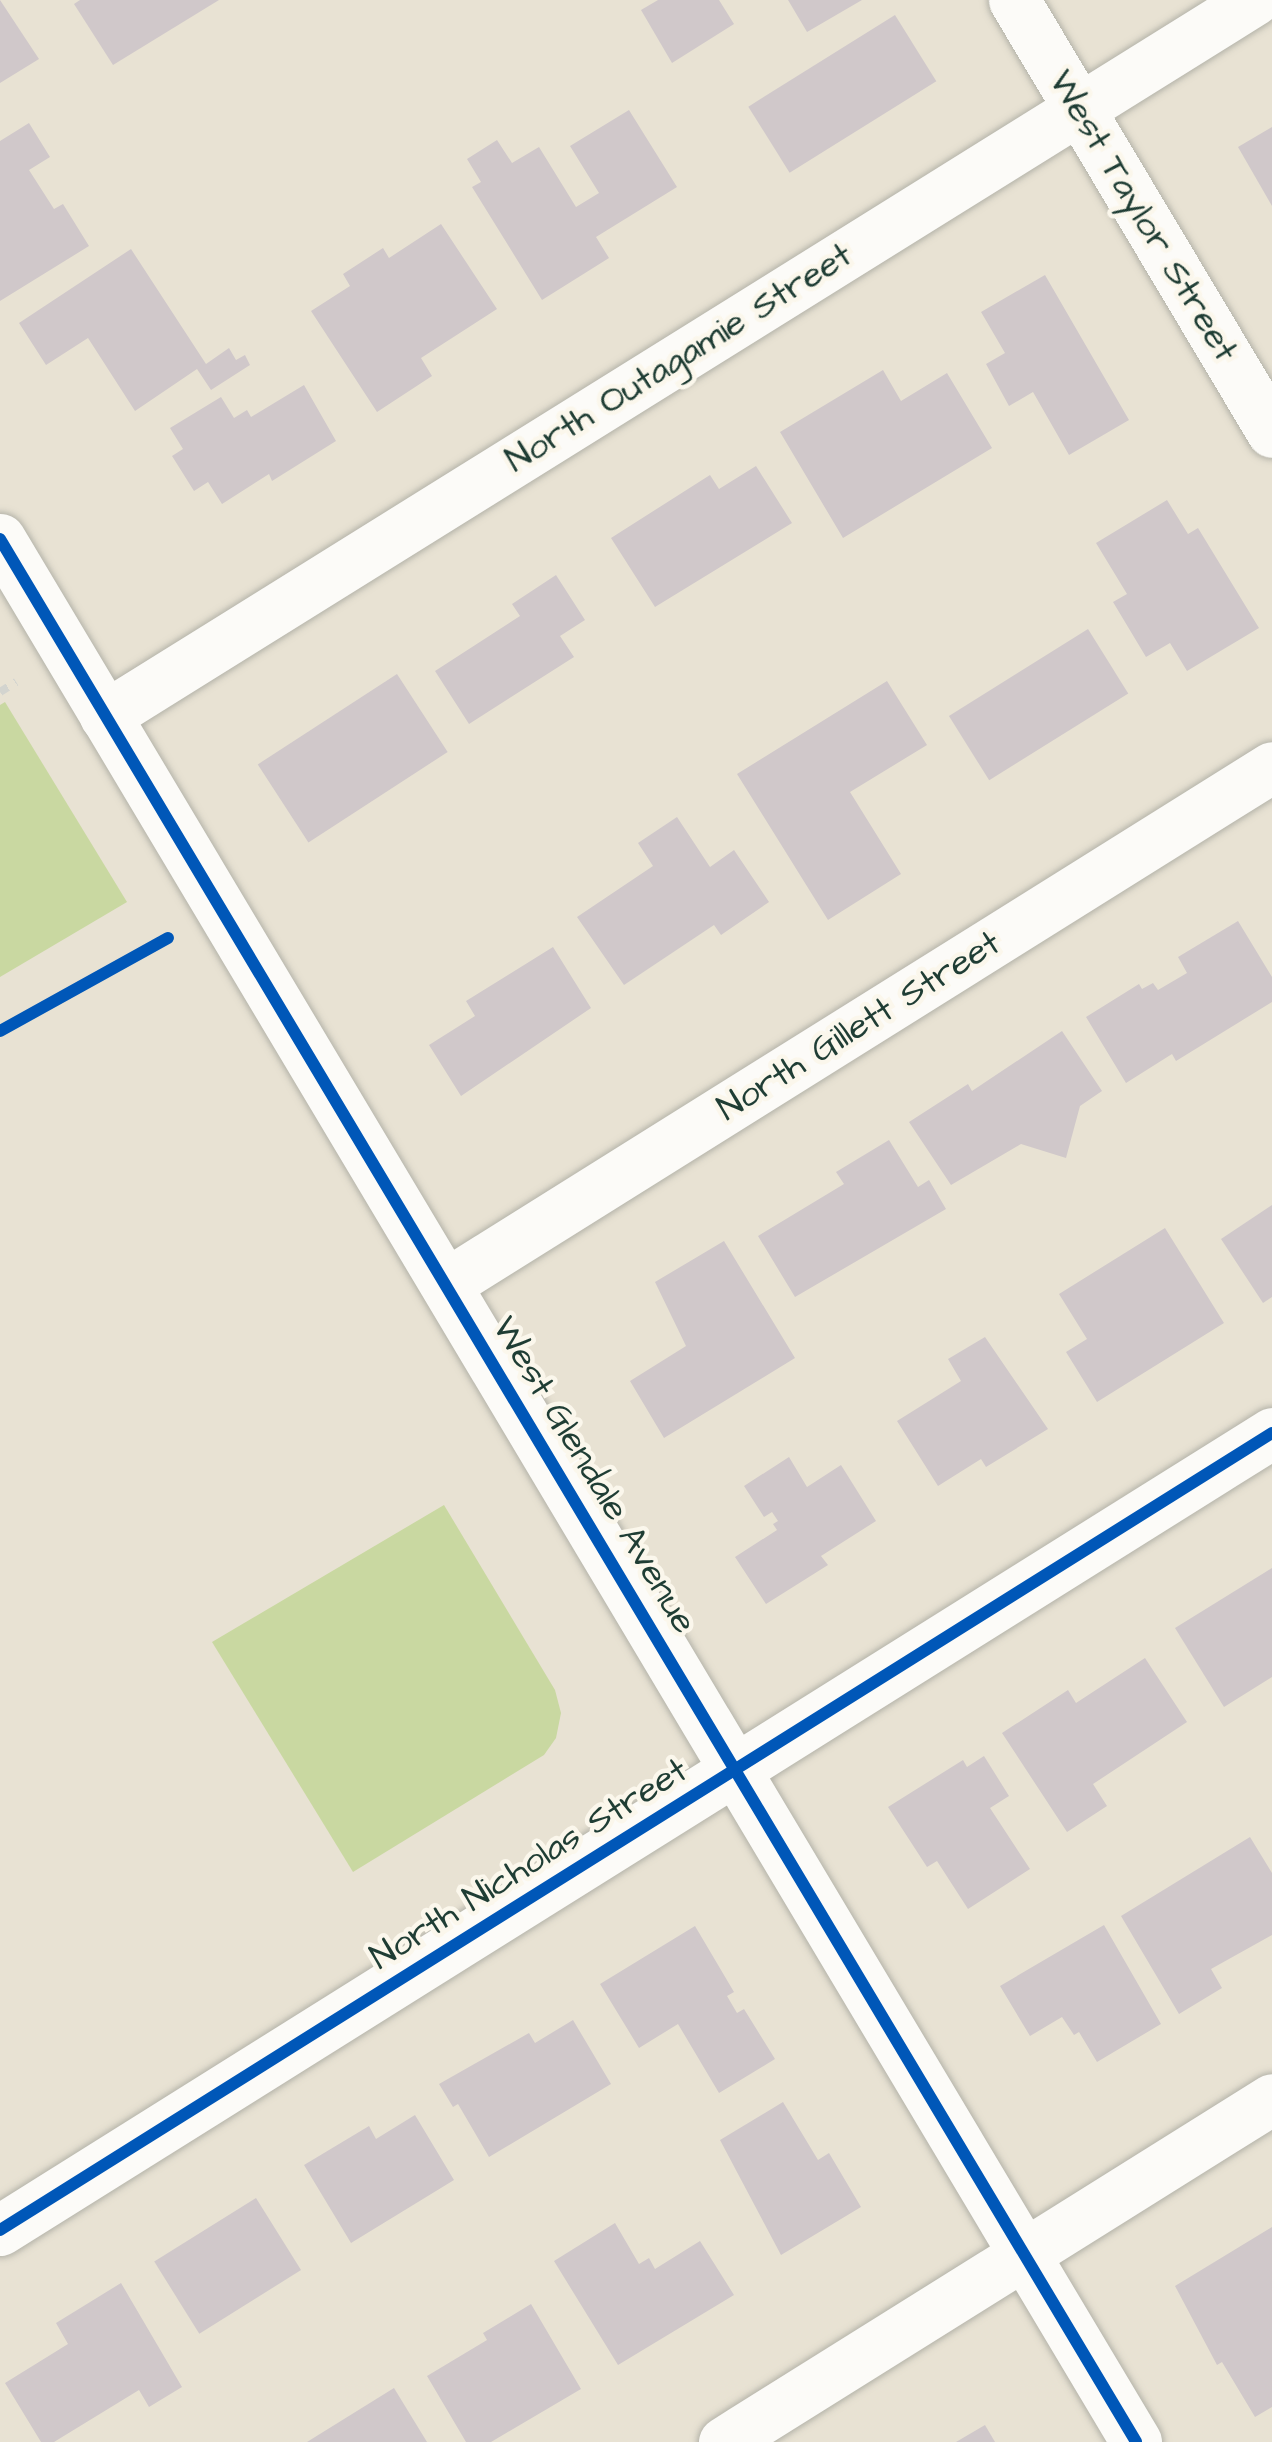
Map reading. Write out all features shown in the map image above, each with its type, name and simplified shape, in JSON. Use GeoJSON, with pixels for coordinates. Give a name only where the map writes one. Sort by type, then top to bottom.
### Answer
{"type":"FeatureCollection","features":[{"type":"Feature","properties":{"kind":"street","name":"West Taylor Street"},"geometry":{"type":"LineString","coordinates":[[1013,0],[1272,432]]}},
{"type":"Feature","properties":{"kind":"street","name":"North Outagamie Street"},"geometry":{"type":"LineString","coordinates":[[105,716],[1254,0]]}},
{"type":"Feature","properties":{"kind":"street","name":"West Glendale Avenue"},"geometry":{"type":"LineString","coordinates":[[0,538],[1136,2442]]}},
{"type":"Feature","properties":{"kind":"street","name":"North Gillett Street"},"geometry":{"type":"LineString","coordinates":[[446,1284],[1272,767]]}},
{"type":"Feature","properties":{"kind":"street","name":"North Nicholas Street"},"geometry":{"type":"LineString","coordinates":[[0,2230],[1272,1433]]}},
{"type":"Feature","properties":{"kind":"street"},"geometry":{"type":"LineString","coordinates":[[724,2442],[1272,2099]]}},
{"type":"Feature","properties":{"kind":"path"},"geometry":{"type":"LineString","coordinates":[[0,692],[16,682]]}},
{"type":"Feature","properties":{"kind":"green space"},"geometry":{"type":"Polygon","coordinates":[[[5,702],[127,902],[0,977],[0,705],[5,702]]]}},
{"type":"Feature","properties":{"kind":"green space"},"geometry":{"type":"Polygon","coordinates":[[[444,1505],[555,1690],[561,1713],[556,1738],[544,1755],[353,1872],[212,1642],[444,1505]]]}},
{"type":"Feature","properties":{"kind":"building"},"geometry":{"type":"Polygon","coordinates":[[[0,0],[39,59],[0,83],[0,0]]]}},
{"type":"Feature","properties":{"kind":"building"},"geometry":{"type":"Polygon","coordinates":[[[80,0],[219,0],[113,65],[74,4],[80,0]]]}},
{"type":"Feature","properties":{"kind":"building"},"geometry":{"type":"Polygon","coordinates":[[[658,0],[719,0],[734,24],[672,63],[641,10],[658,0]]]}},
{"type":"Feature","properties":{"kind":"building"},"geometry":{"type":"Polygon","coordinates":[[[788,0],[862,0],[807,32],[788,0]]]}},
{"type":"Feature","properties":{"kind":"building"},"geometry":{"type":"Polygon","coordinates":[[[895,15],[936,81],[790,173],[748,107],[895,15]]]}},
{"type":"Feature","properties":{"kind":"building"},"geometry":{"type":"Polygon","coordinates":[[[629,110],[677,187],[596,237],[609,258],[542,300],[472,187],[481,182],[467,159],[497,140],[512,163],[539,147],[576,207],[599,193],[570,146],[629,110]]]}},
{"type":"Feature","properties":{"kind":"building"},"geometry":{"type":"Polygon","coordinates":[[[29,123],[50,157],[29,170],[54,209],[63,204],[89,246],[0,301],[0,141],[29,123]]]}},
{"type":"Feature","properties":{"kind":"building"},"geometry":{"type":"Polygon","coordinates":[[[1272,127],[1272,206],[1238,147],[1272,127]]]}},
{"type":"Feature","properties":{"kind":"building"},"geometry":{"type":"Polygon","coordinates":[[[441,224],[497,309],[421,358],[432,376],[377,412],[311,311],[350,286],[343,274],[383,248],[389,258],[441,224]]]}},
{"type":"Feature","properties":{"kind":"building"},"geometry":{"type":"Polygon","coordinates":[[[131,249],[206,364],[229,348],[236,360],[245,355],[250,365],[211,390],[197,369],[135,411],[88,338],[46,365],[19,323],[131,249]]]}},
{"type":"Feature","properties":{"kind":"building"},"geometry":{"type":"Polygon","coordinates":[[[1045,275],[1129,420],[1069,455],[1033,392],[1009,406],[986,364],[1005,353],[981,312],[1045,275]]]}},
{"type":"Feature","properties":{"kind":"building"},"geometry":{"type":"Polygon","coordinates":[[[883,370],[901,401],[947,373],[992,448],[843,538],[780,432],[883,370]]]}},
{"type":"Feature","properties":{"kind":"building"},"geometry":{"type":"Polygon","coordinates":[[[304,385],[336,441],[272,481],[269,474],[222,504],[208,482],[194,491],[172,456],[183,449],[170,428],[221,397],[234,418],[247,410],[251,417],[304,385]]]}},
{"type":"Feature","properties":{"kind":"building"},"geometry":{"type":"Polygon","coordinates":[[[756,466],[792,523],[655,607],[611,538],[710,475],[719,489],[756,466]]]}},
{"type":"Feature","properties":{"kind":"building"},"geometry":{"type":"Polygon","coordinates":[[[1167,500],[1188,534],[1198,528],[1259,628],[1187,671],[1170,643],[1146,657],[1113,602],[1127,594],[1096,543],[1167,500]]]}},
{"type":"Feature","properties":{"kind":"building"},"geometry":{"type":"Polygon","coordinates":[[[556,575],[585,620],[560,636],[574,657],[469,724],[435,671],[520,616],[512,604],[556,575]]]}},
{"type":"Feature","properties":{"kind":"building"},"geometry":{"type":"Polygon","coordinates":[[[1088,629],[1128,693],[989,780],[949,716],[1088,629]]]}},
{"type":"Feature","properties":{"kind":"building"},"geometry":{"type":"Polygon","coordinates":[[[397,674],[448,752],[308,842],[258,764],[397,674]]]}},
{"type":"Feature","properties":{"kind":"building"},"geometry":{"type":"Polygon","coordinates":[[[887,681],[927,745],[850,792],[901,874],[828,920],[737,774],[887,681]]]}},
{"type":"Feature","properties":{"kind":"building"},"geometry":{"type":"Polygon","coordinates":[[[677,817],[710,867],[734,850],[769,902],[721,935],[714,925],[624,985],[577,917],[653,866],[638,843],[677,817]]]}},
{"type":"Feature","properties":{"kind":"building"},"geometry":{"type":"Polygon","coordinates":[[[1238,921],[1272,977],[1272,1002],[1176,1061],[1172,1054],[1126,1083],[1086,1017],[1139,984],[1142,989],[1153,983],[1158,990],[1187,973],[1178,957],[1238,921]]]}},
{"type":"Feature","properties":{"kind":"building"},"geometry":{"type":"Polygon","coordinates":[[[553,947],[591,1008],[461,1096],[429,1045],[475,1016],[466,1001],[553,947]]]}},
{"type":"Feature","properties":{"kind":"building"},"geometry":{"type":"Polygon","coordinates":[[[1062,1031],[1102,1091],[1080,1106],[1066,1158],[1021,1144],[951,1185],[909,1122],[968,1084],[972,1091],[1062,1031]]]}},
{"type":"Feature","properties":{"kind":"building"},"geometry":{"type":"Polygon","coordinates":[[[889,1140],[918,1187],[929,1180],[946,1209],[795,1297],[758,1236],[844,1184],[836,1172],[889,1140]]]}},
{"type":"Feature","properties":{"kind":"building"},"geometry":{"type":"Polygon","coordinates":[[[1272,1205],[1272,1297],[1263,1303],[1221,1239],[1272,1205]]]}},
{"type":"Feature","properties":{"kind":"building"},"geometry":{"type":"Polygon","coordinates":[[[1165,1228],[1224,1323],[1097,1402],[1066,1352],[1087,1339],[1059,1294],[1165,1228]]]}},
{"type":"Feature","properties":{"kind":"building"},"geometry":{"type":"Polygon","coordinates":[[[724,1241],[795,1358],[664,1438],[630,1381],[686,1346],[655,1282],[724,1241]]]}},
{"type":"Feature","properties":{"kind":"building"},"geometry":{"type":"Polygon","coordinates":[[[985,1337],[1048,1429],[986,1467],[981,1459],[938,1486],[897,1421],[961,1381],[948,1359],[985,1337]]]}},
{"type":"Feature","properties":{"kind":"building"},"geometry":{"type":"Polygon","coordinates":[[[789,1457],[807,1487],[841,1465],[876,1521],[821,1556],[828,1565],[766,1604],[735,1557],[777,1530],[773,1524],[778,1521],[772,1512],[764,1517],[744,1486],[789,1457]]]}},
{"type":"Feature","properties":{"kind":"building"},"geometry":{"type":"Polygon","coordinates":[[[1272,1568],[1272,1677],[1224,1707],[1175,1628],[1272,1568]]]}},
{"type":"Feature","properties":{"kind":"building"},"geometry":{"type":"Polygon","coordinates":[[[1145,1658],[1187,1722],[1093,1784],[1107,1806],[1067,1832],[1002,1733],[1068,1690],[1076,1703],[1145,1658]]]}},
{"type":"Feature","properties":{"kind":"building"},"geometry":{"type":"Polygon","coordinates":[[[984,1756],[1009,1796],[990,1808],[1030,1869],[968,1909],[937,1861],[927,1867],[888,1807],[963,1760],[967,1767],[984,1756]]]}},
{"type":"Feature","properties":{"kind":"building"},"geometry":{"type":"Polygon","coordinates":[[[1250,1837],[1272,1873],[1272,1935],[1211,1969],[1222,1988],[1179,2014],[1121,1916],[1250,1837]]]}},
{"type":"Feature","properties":{"kind":"building"},"geometry":{"type":"Polygon","coordinates":[[[1104,1925],[1161,2024],[1097,2062],[1079,2032],[1074,2035],[1062,2017],[1030,2036],[1000,1986],[1104,1925]]]}},
{"type":"Feature","properties":{"kind":"building"},"geometry":{"type":"Polygon","coordinates":[[[695,1926],[734,1992],[727,1996],[737,2013],[744,2009],[775,2059],[719,2093],[678,2024],[639,2048],[600,1984],[695,1926]]]}},
{"type":"Feature","properties":{"kind":"building"},"geometry":{"type":"Polygon","coordinates":[[[573,2020],[611,2084],[489,2157],[458,2104],[453,2107],[439,2084],[529,2033],[535,2043],[573,2020]]]}},
{"type":"Feature","properties":{"kind":"building"},"geometry":{"type":"Polygon","coordinates":[[[783,2102],[818,2160],[829,2153],[861,2207],[781,2255],[720,2140],[783,2102]]]}},
{"type":"Feature","properties":{"kind":"building"},"geometry":{"type":"Polygon","coordinates":[[[415,2115],[454,2180],[351,2243],[304,2165],[369,2126],[376,2139],[415,2115]]]}},
{"type":"Feature","properties":{"kind":"building"},"geometry":{"type":"Polygon","coordinates":[[[256,2198],[301,2270],[199,2334],[154,2262],[256,2198]]]}},
{"type":"Feature","properties":{"kind":"building"},"geometry":{"type":"Polygon","coordinates":[[[615,2223],[639,2264],[649,2258],[655,2269],[700,2241],[734,2295],[618,2365],[554,2261],[615,2223]]]}},
{"type":"Feature","properties":{"kind":"building"},"geometry":{"type":"Polygon","coordinates":[[[1272,2227],[1272,2407],[1255,2417],[1222,2362],[1217,2365],[1175,2286],[1272,2227]]]}},
{"type":"Feature","properties":{"kind":"building"},"geometry":{"type":"Polygon","coordinates":[[[121,2283],[182,2387],[149,2407],[139,2390],[54,2442],[41,2442],[5,2383],[68,2344],[56,2323],[121,2283]]]}},
{"type":"Feature","properties":{"kind":"building"},"geometry":{"type":"Polygon","coordinates":[[[531,2304],[581,2389],[491,2442],[466,2442],[427,2376],[487,2340],[483,2333],[531,2304]]]}},
{"type":"Feature","properties":{"kind":"building"},"geometry":{"type":"Polygon","coordinates":[[[394,2388],[427,2442],[307,2442],[394,2388]]]}},
{"type":"Feature","properties":{"kind":"building"},"geometry":{"type":"Polygon","coordinates":[[[985,2425],[995,2442],[956,2442],[985,2425]]]}},
{"type":"Feature","properties":{"kind":"cycle path"},"geometry":{"type":"LineString","coordinates":[[0,539],[1136,2442]]}},
{"type":"Feature","properties":{"kind":"cycle path"},"geometry":{"type":"LineString","coordinates":[[0,1031],[168,938]]}},
{"type":"Feature","properties":{"kind":"cycle path"},"geometry":{"type":"LineString","coordinates":[[0,2230],[1272,1433]]}}]}
